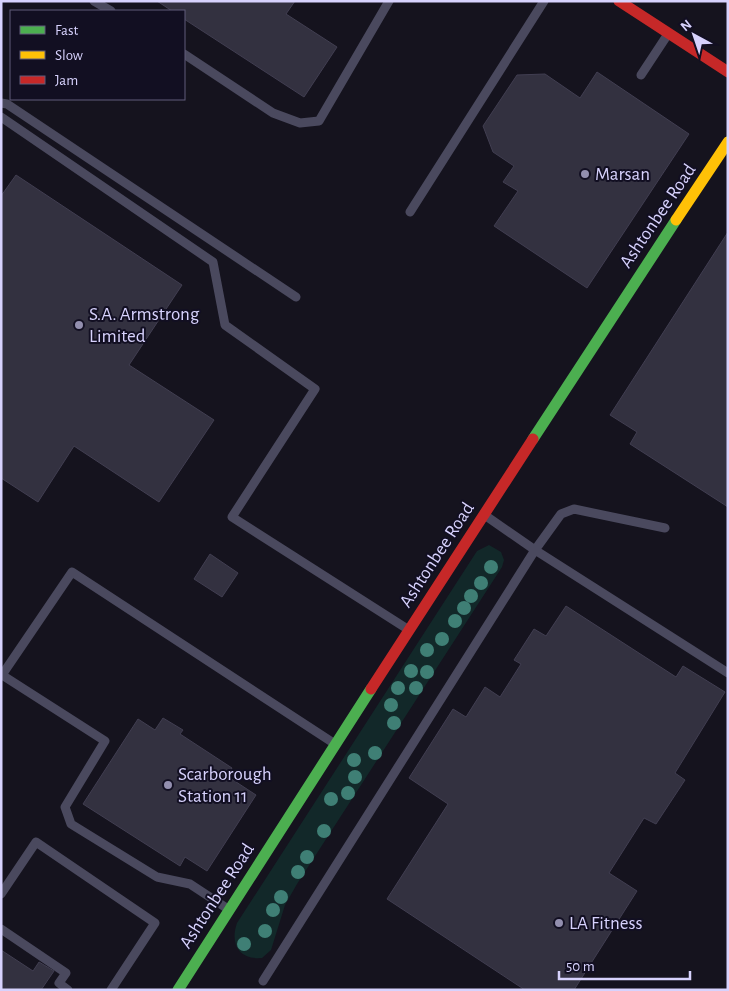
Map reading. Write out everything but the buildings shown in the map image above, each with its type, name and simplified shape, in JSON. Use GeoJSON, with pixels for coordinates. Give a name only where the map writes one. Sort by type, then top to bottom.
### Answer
{"type":"FeatureCollection","features":[{"type":"Feature","properties":{"kind":"street"},"geometry":{"type":"LineString","coordinates":[[619,1],[728,72]]}},
{"type":"Feature","properties":{"kind":"street","name":"Ashtonbee Road"},"geometry":{"type":"LineString","coordinates":[[178,990],[484,514],[728,142]]}},
{"type":"Feature","properties":{"kind":"lane"},"geometry":{"type":"LineString","coordinates":[[94,1],[109,10]]}},
{"type":"Feature","properties":{"kind":"lane"},"geometry":{"type":"LineString","coordinates":[[185,55],[273,113],[300,123],[319,121],[389,1]]}},
{"type":"Feature","properties":{"kind":"lane"},"geometry":{"type":"LineString","coordinates":[[410,212],[544,1]]}},
{"type":"Feature","properties":{"kind":"lane"},"geometry":{"type":"LineString","coordinates":[[641,75],[669,33]]}},
{"type":"Feature","properties":{"kind":"lane"},"geometry":{"type":"LineString","coordinates":[[1,103],[7,104],[296,297]]}},
{"type":"Feature","properties":{"kind":"lane"},"geometry":{"type":"LineString","coordinates":[[1,117],[213,262],[225,325],[316,389],[232,517],[409,630]]}},
{"type":"Feature","properties":{"kind":"lane"},"geometry":{"type":"LineString","coordinates":[[263,981],[535,550],[561,514],[574,509],[665,528]]}},
{"type":"Feature","properties":{"kind":"lane"},"geometry":{"type":"LineString","coordinates":[[484,514],[535,550],[728,673]]}},
{"type":"Feature","properties":{"kind":"lane"},"geometry":{"type":"LineString","coordinates":[[229,909],[190,884],[157,877],[71,824],[65,807],[105,741],[2,675],[72,572],[335,744]]}},
{"type":"Feature","properties":{"kind":"lane"},"geometry":{"type":"LineString","coordinates":[[1,894],[36,842],[156,923],[111,990]]}},
{"type":"Feature","properties":{"kind":"lane"},"geometry":{"type":"LineString","coordinates":[[1,929],[66,973],[57,987],[68,990]]}},
{"type":"Feature","properties":{"kind":"green space"},"geometry":{"type":"Polygon","coordinates":[[[489,545],[501,552],[504,560],[502,567],[297,884],[285,905],[271,950],[262,958],[247,956],[238,949],[236,943],[235,930],[237,923],[477,551],[489,545]]]}},
{"type":"Feature","properties":{"kind":"traffic: fast"},"geometry":{"type":"LineString","coordinates":[[533,439],[676,220]]}},
{"type":"Feature","properties":{"kind":"traffic: fast"},"geometry":{"type":"LineString","coordinates":[[178,990],[371,689]]}},
{"type":"Feature","properties":{"kind":"traffic: slow"},"geometry":{"type":"LineString","coordinates":[[676,220],[728,142]]}},
{"type":"Feature","properties":{"kind":"traffic: jam"},"geometry":{"type":"LineString","coordinates":[[619,1],[728,72]]}},
{"type":"Feature","properties":{"kind":"traffic: jam"},"geometry":{"type":"LineString","coordinates":[[371,689],[533,439]]}},
{"type":"Feature","properties":{"kind":"place","name":"Marsan"},"geometry":{"type":"Point","coordinates":[585,174]}},
{"type":"Feature","properties":{"kind":"place","name":"S.A. Armstrong Limited"},"geometry":{"type":"Point","coordinates":[79,325]}},
{"type":"Feature","properties":{"kind":"place","name":"Scarborough Station 11"},"geometry":{"type":"Point","coordinates":[168,785]}},
{"type":"Feature","properties":{"kind":"place","name":"LA Fitness"},"geometry":{"type":"Point","coordinates":[559,923]}}]}
